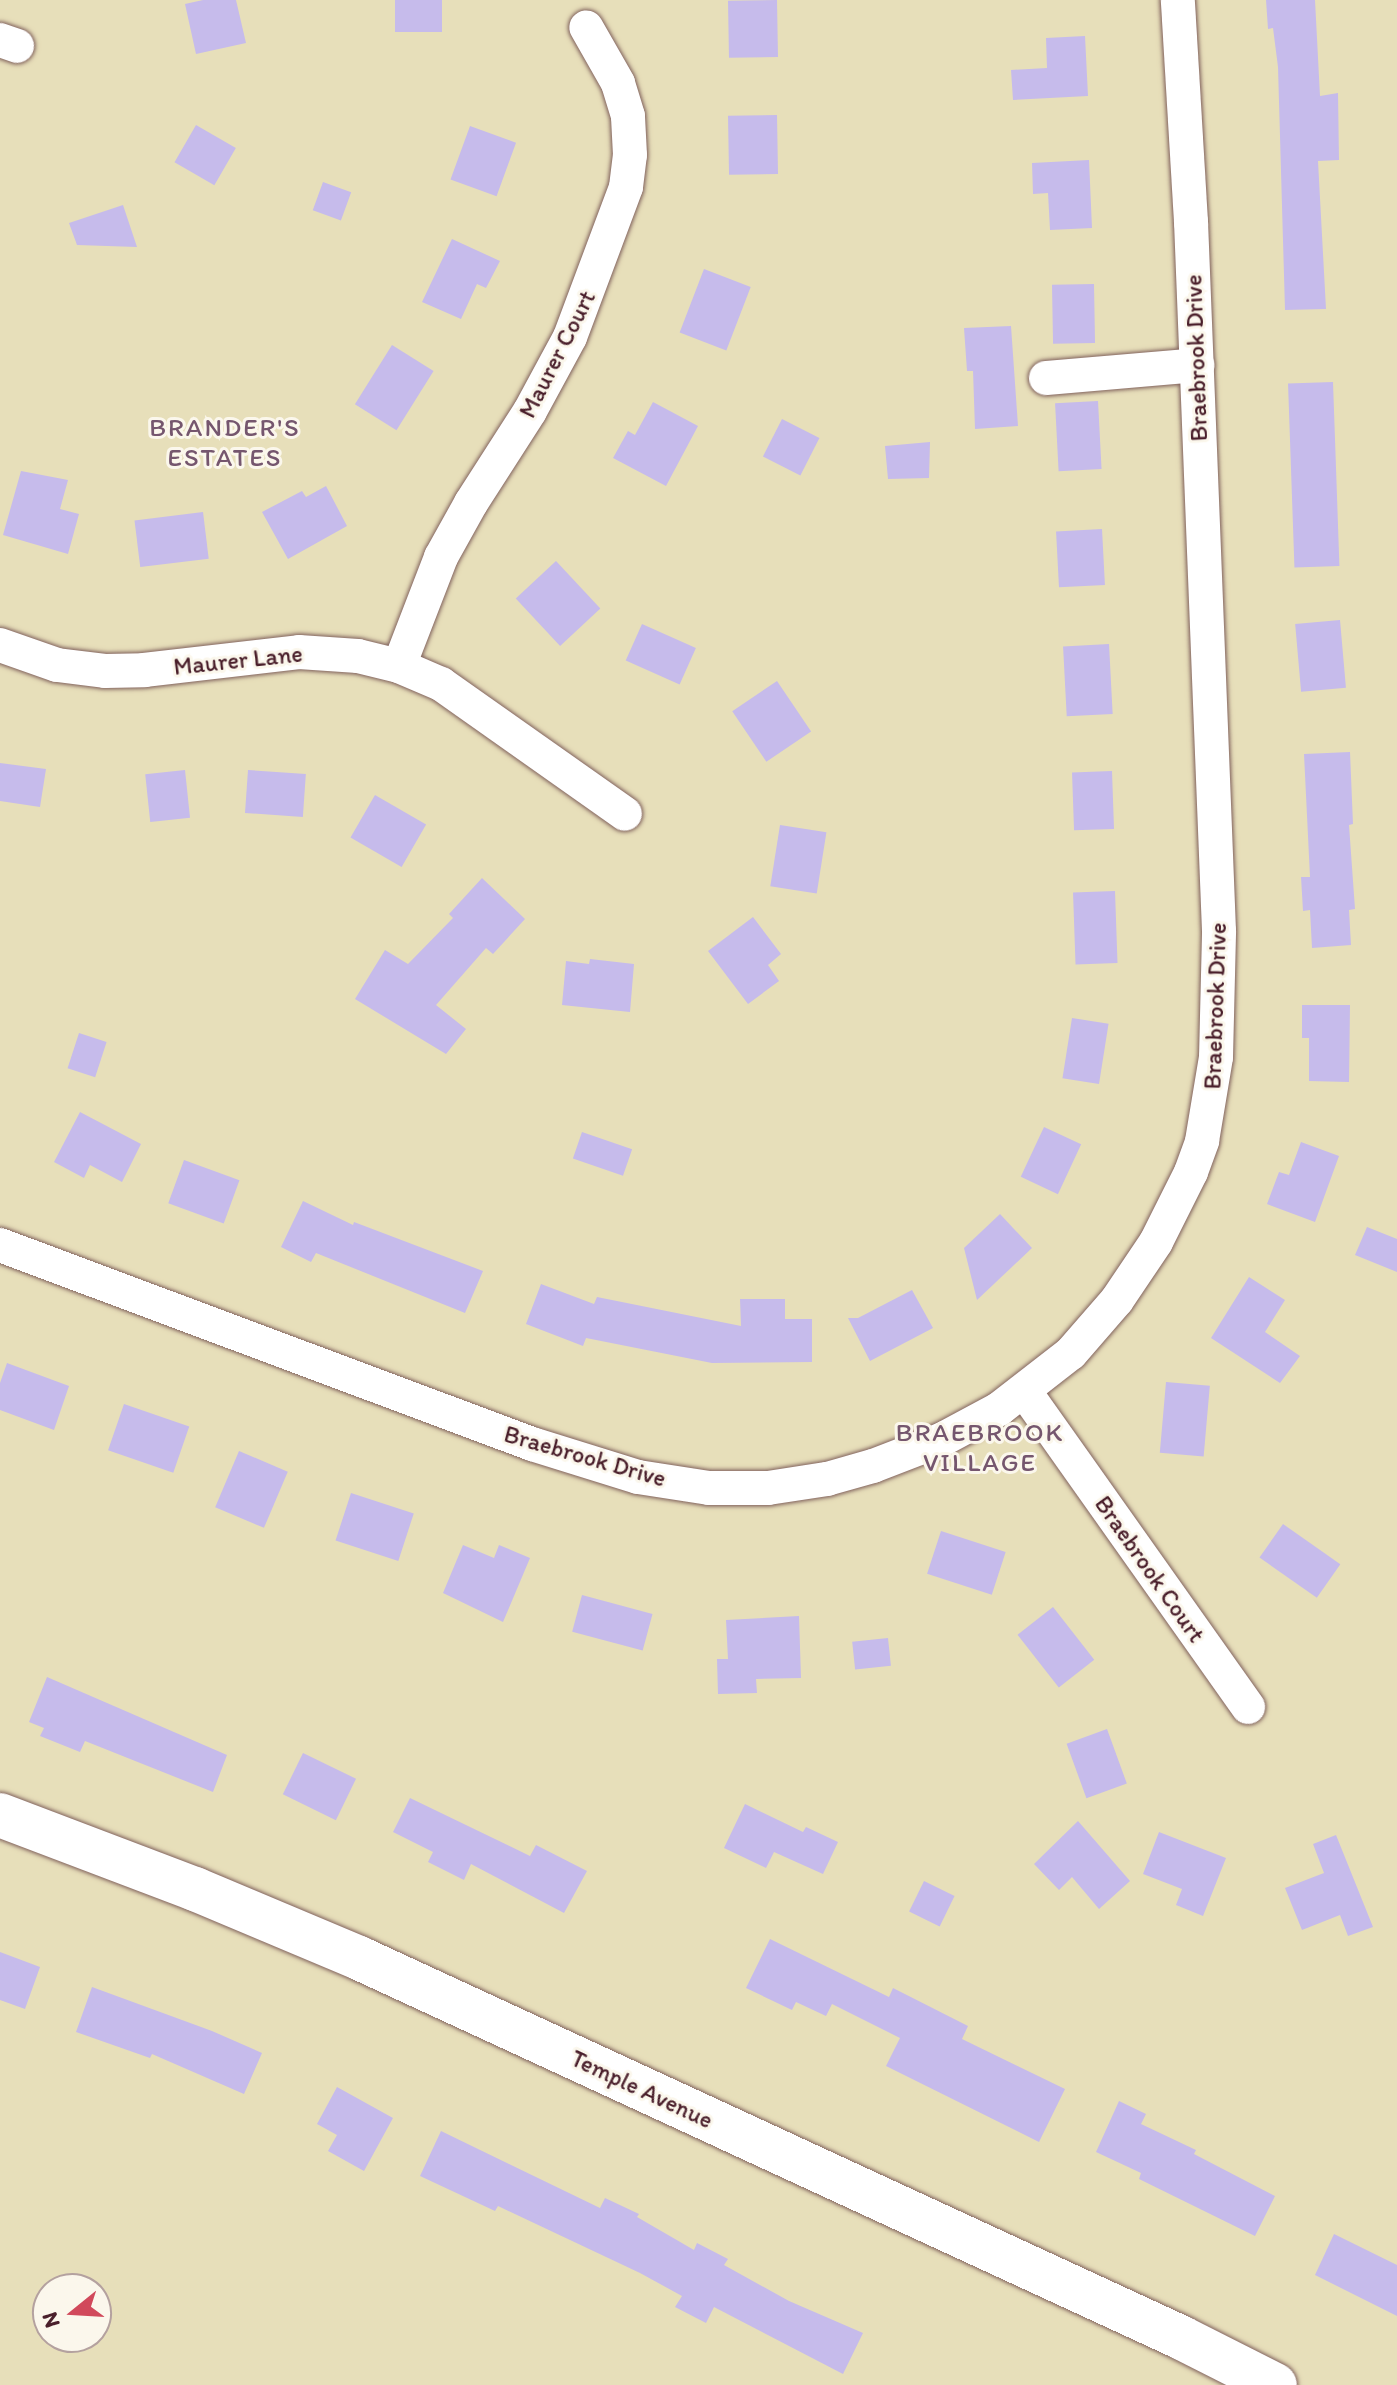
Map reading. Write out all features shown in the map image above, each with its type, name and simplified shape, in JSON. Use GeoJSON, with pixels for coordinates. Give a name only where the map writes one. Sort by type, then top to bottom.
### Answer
{"type":"FeatureCollection","features":[{"type":"Feature","properties":{"kind":"street","name":"Braebrook Drive"},"geometry":{"type":"LineString","coordinates":[[0,1245],[532,1444],[638,1477],[709,1488],[768,1488],[827,1479],[873,1466],[943,1439],[1025,1392],[1071,1353],[1117,1300],[1156,1242],[1191,1172],[1202,1141],[1213,1089],[1219,931],[1197,365],[1178,0]]}},
{"type":"Feature","properties":{"kind":"street","name":"Maurer Court"},"geometry":{"type":"LineString","coordinates":[[399,666],[441,557],[530,411],[570,337],[598,270],[626,187],[630,155],[628,116],[618,83],[586,27]]}},
{"type":"Feature","properties":{"kind":"street"},"geometry":{"type":"LineString","coordinates":[[1046,378],[1197,365]]}},
{"type":"Feature","properties":{"kind":"street","name":"Maurer Lane"},"geometry":{"type":"LineString","coordinates":[[0,645],[57,665],[105,671],[144,670],[299,652],[358,656],[399,666],[441,684],[625,814]]}},
{"type":"Feature","properties":{"kind":"street","name":"Braebrook Court"},"geometry":{"type":"LineString","coordinates":[[1025,1392],[1248,1707]]}},
{"type":"Feature","properties":{"kind":"street","name":"Temple Avenue"},"geometry":{"type":"LineString","coordinates":[[0,1815],[195,1889],[359,1958],[1182,2338],[1275,2385]]}},
{"type":"Feature","properties":{"kind":"building"},"geometry":{"type":"Polygon","coordinates":[[[203,0],[236,0],[246,43],[196,54],[185,4],[203,0]]]}},
{"type":"Feature","properties":{"kind":"building"},"geometry":{"type":"Polygon","coordinates":[[[395,0],[442,0],[442,32],[395,32],[395,0]]]}},
{"type":"Feature","properties":{"kind":"building"},"geometry":{"type":"Polygon","coordinates":[[[777,0],[778,57],[729,58],[728,1],[777,0]]]}},
{"type":"Feature","properties":{"kind":"building"},"geometry":{"type":"Polygon","coordinates":[[[1266,0],[1315,0],[1320,96],[1338,93],[1339,160],[1318,161],[1326,309],[1285,310],[1278,67],[1273,28],[1268,29],[1266,0]]]}},
{"type":"Feature","properties":{"kind":"building"},"geometry":{"type":"Polygon","coordinates":[[[1085,36],[1088,96],[1013,100],[1011,70],[1047,68],[1046,38],[1085,36]]]}},
{"type":"Feature","properties":{"kind":"building"},"geometry":{"type":"Polygon","coordinates":[[[777,115],[778,174],[729,175],[728,116],[777,115]]]}},
{"type":"Feature","properties":{"kind":"building"},"geometry":{"type":"Polygon","coordinates":[[[196,125],[236,148],[214,185],[174,162],[196,125]]]}},
{"type":"Feature","properties":{"kind":"building"},"geometry":{"type":"Polygon","coordinates":[[[470,126],[516,143],[497,196],[451,180],[470,126]]]}},
{"type":"Feature","properties":{"kind":"building"},"geometry":{"type":"Polygon","coordinates":[[[1089,160],[1092,228],[1050,230],[1048,193],[1033,194],[1032,163],[1089,160]]]}},
{"type":"Feature","properties":{"kind":"building"},"geometry":{"type":"Polygon","coordinates":[[[323,182],[351,192],[341,220],[313,210],[323,182]]]}},
{"type":"Feature","properties":{"kind":"building"},"geometry":{"type":"Polygon","coordinates":[[[123,205],[137,247],[77,245],[69,223],[123,205]]]}},
{"type":"Feature","properties":{"kind":"building"},"geometry":{"type":"Polygon","coordinates":[[[452,239],[500,261],[486,288],[477,284],[461,319],[422,302],[452,239]]]}},
{"type":"Feature","properties":{"kind":"building"},"geometry":{"type":"Polygon","coordinates":[[[704,269],[751,287],[726,350],[680,332],[704,269]]]}},
{"type":"Feature","properties":{"kind":"building"},"geometry":{"type":"Polygon","coordinates":[[[1094,284],[1095,343],[1053,344],[1052,285],[1094,284]]]}},
{"type":"Feature","properties":{"kind":"building"},"geometry":{"type":"Polygon","coordinates":[[[1011,326],[1018,426],[975,429],[973,371],[967,371],[964,328],[1011,326]]]}},
{"type":"Feature","properties":{"kind":"building"},"geometry":{"type":"Polygon","coordinates":[[[392,345],[434,371],[396,430],[355,404],[392,345]]]}},
{"type":"Feature","properties":{"kind":"building"},"geometry":{"type":"Polygon","coordinates":[[[1333,382],[1339,566],[1294,567],[1288,384],[1333,382]]]}},
{"type":"Feature","properties":{"kind":"building"},"geometry":{"type":"Polygon","coordinates":[[[1098,401],[1102,469],[1059,471],[1055,403],[1098,401]]]}},
{"type":"Feature","properties":{"kind":"building"},"geometry":{"type":"Polygon","coordinates":[[[653,402],[698,426],[666,486],[613,458],[628,431],[635,435],[653,402]]]}},
{"type":"Feature","properties":{"kind":"building"},"geometry":{"type":"Polygon","coordinates":[[[782,419],[819,438],[800,475],[763,456],[782,419]]]}},
{"type":"Feature","properties":{"kind":"building"},"geometry":{"type":"Polygon","coordinates":[[[930,442],[929,478],[888,479],[885,446],[930,442]]]}},
{"type":"Feature","properties":{"kind":"building"},"geometry":{"type":"Polygon","coordinates":[[[21,471],[68,480],[60,509],[79,514],[68,554],[3,535],[21,471]]]}},
{"type":"Feature","properties":{"kind":"building"},"geometry":{"type":"Polygon","coordinates":[[[326,486],[347,526],[288,559],[262,512],[302,491],[306,497],[326,486]]]}},
{"type":"Feature","properties":{"kind":"building"},"geometry":{"type":"Polygon","coordinates":[[[203,512],[209,559],[140,567],[135,520],[203,512]]]}},
{"type":"Feature","properties":{"kind":"building"},"geometry":{"type":"Polygon","coordinates":[[[1102,529],[1105,585],[1059,587],[1056,531],[1102,529]]]}},
{"type":"Feature","properties":{"kind":"building"},"geometry":{"type":"Polygon","coordinates":[[[556,561],[600,609],[560,646],[516,599],[556,561]]]}},
{"type":"Feature","properties":{"kind":"building"},"geometry":{"type":"Polygon","coordinates":[[[1340,620],[1346,688],[1301,692],[1295,624],[1340,620]]]}},
{"type":"Feature","properties":{"kind":"building"},"geometry":{"type":"Polygon","coordinates":[[[642,624],[696,648],[680,685],[626,661],[642,624]]]}},
{"type":"Feature","properties":{"kind":"building"},"geometry":{"type":"Polygon","coordinates":[[[1109,644],[1113,714],[1067,716],[1063,646],[1109,644]]]}},
{"type":"Feature","properties":{"kind":"building"},"geometry":{"type":"Polygon","coordinates":[[[777,681],[811,732],[766,762],[732,711],[777,681]]]}},
{"type":"Feature","properties":{"kind":"building"},"geometry":{"type":"Polygon","coordinates":[[[1350,752],[1353,824],[1349,825],[1355,909],[1349,910],[1351,945],[1312,948],[1310,910],[1303,911],[1301,877],[1310,877],[1304,754],[1350,752]]]}},
{"type":"Feature","properties":{"kind":"building"},"geometry":{"type":"Polygon","coordinates":[[[0,763],[46,769],[40,807],[0,801],[0,763]]]}},
{"type":"Feature","properties":{"kind":"building"},"geometry":{"type":"Polygon","coordinates":[[[185,770],[190,818],[150,822],[145,774],[185,770]]]}},
{"type":"Feature","properties":{"kind":"building"},"geometry":{"type":"Polygon","coordinates":[[[248,770],[306,774],[303,817],[245,813],[248,770]]]}},
{"type":"Feature","properties":{"kind":"building"},"geometry":{"type":"Polygon","coordinates":[[[1112,771],[1114,829],[1074,830],[1072,772],[1112,771]]]}},
{"type":"Feature","properties":{"kind":"building"},"geometry":{"type":"Polygon","coordinates":[[[375,795],[426,824],[402,867],[350,837],[375,795]]]}},
{"type":"Feature","properties":{"kind":"building"},"geometry":{"type":"Polygon","coordinates":[[[780,825],[826,832],[817,894],[770,886],[780,825]]]}},
{"type":"Feature","properties":{"kind":"building"},"geometry":{"type":"Polygon","coordinates":[[[482,878],[525,919],[493,954],[486,948],[436,1005],[466,1029],[446,1054],[355,999],[385,950],[408,964],[453,918],[449,914],[482,878]]]}},
{"type":"Feature","properties":{"kind":"building"},"geometry":{"type":"Polygon","coordinates":[[[1115,891],[1118,963],[1076,964],[1073,892],[1115,891]]]}},
{"type":"Feature","properties":{"kind":"building"},"geometry":{"type":"Polygon","coordinates":[[[753,917],[781,954],[768,965],[779,981],[748,1004],[708,951],[753,917]]]}},
{"type":"Feature","properties":{"kind":"building"},"geometry":{"type":"Polygon","coordinates":[[[590,959],[634,964],[630,1012],[562,1005],[566,961],[589,964],[590,959]]]}},
{"type":"Feature","properties":{"kind":"building"},"geometry":{"type":"Polygon","coordinates":[[[1302,1005],[1350,1005],[1349,1082],[1309,1081],[1309,1038],[1302,1038],[1302,1005]]]}},
{"type":"Feature","properties":{"kind":"building"},"geometry":{"type":"Polygon","coordinates":[[[1072,1018],[1109,1024],[1099,1084],[1062,1078],[1072,1018]]]}},
{"type":"Feature","properties":{"kind":"building"},"geometry":{"type":"Polygon","coordinates":[[[79,1033],[107,1042],[95,1077],[68,1068],[79,1033]]]}},
{"type":"Feature","properties":{"kind":"building"},"geometry":{"type":"Polygon","coordinates":[[[80,1112],[141,1144],[122,1182],[90,1165],[84,1178],[54,1162],[80,1112]]]}},
{"type":"Feature","properties":{"kind":"building"},"geometry":{"type":"Polygon","coordinates":[[[1044,1127],[1081,1144],[1058,1194],[1021,1177],[1044,1127]]]}},
{"type":"Feature","properties":{"kind":"building"},"geometry":{"type":"Polygon","coordinates":[[[582,1132],[632,1149],[623,1176],[573,1158],[582,1132]]]}},
{"type":"Feature","properties":{"kind":"building"},"geometry":{"type":"Polygon","coordinates":[[[1301,1142],[1339,1156],[1315,1222],[1267,1204],[1279,1172],[1289,1175],[1301,1142]]]}},
{"type":"Feature","properties":{"kind":"building"},"geometry":{"type":"Polygon","coordinates":[[[184,1160],[239,1180],[224,1223],[168,1203],[184,1160]]]}},
{"type":"Feature","properties":{"kind":"building"},"geometry":{"type":"Polygon","coordinates":[[[303,1201],[353,1225],[354,1222],[483,1271],[465,1313],[316,1253],[311,1262],[281,1247],[303,1201]]]}},
{"type":"Feature","properties":{"kind":"building"},"geometry":{"type":"Polygon","coordinates":[[[1000,1214],[1032,1248],[977,1300],[964,1248],[1000,1214]]]}},
{"type":"Feature","properties":{"kind":"building"},"geometry":{"type":"Polygon","coordinates":[[[1367,1227],[1397,1239],[1397,1272],[1355,1255],[1367,1227]]]}},
{"type":"Feature","properties":{"kind":"building"},"geometry":{"type":"Polygon","coordinates":[[[1249,1277],[1285,1300],[1265,1332],[1300,1356],[1280,1383],[1211,1338],[1249,1277]]]}},
{"type":"Feature","properties":{"kind":"building"},"geometry":{"type":"Polygon","coordinates":[[[541,1284],[594,1304],[597,1297],[741,1326],[740,1299],[785,1299],[785,1319],[812,1319],[812,1362],[712,1363],[586,1338],[583,1346],[526,1324],[541,1284]]]}},
{"type":"Feature","properties":{"kind":"building"},"geometry":{"type":"Polygon","coordinates":[[[912,1290],[933,1328],[870,1361],[848,1318],[858,1318],[912,1290]]]}},
{"type":"Feature","properties":{"kind":"building"},"geometry":{"type":"Polygon","coordinates":[[[7,1363],[69,1386],[54,1430],[0,1410],[0,1383],[7,1363]]]}},
{"type":"Feature","properties":{"kind":"building"},"geometry":{"type":"Polygon","coordinates":[[[1166,1382],[1210,1386],[1204,1457],[1160,1453],[1166,1382]]]}},
{"type":"Feature","properties":{"kind":"building"},"geometry":{"type":"Polygon","coordinates":[[[124,1404],[189,1426],[173,1473],[108,1450],[124,1404]]]}},
{"type":"Feature","properties":{"kind":"building"},"geometry":{"type":"Polygon","coordinates":[[[239,1451],[288,1472],[264,1528],[215,1507],[239,1451]]]}},
{"type":"Feature","properties":{"kind":"building"},"geometry":{"type":"Polygon","coordinates":[[[351,1493],[414,1513],[398,1561],[336,1541],[351,1493]]]}},
{"type":"Feature","properties":{"kind":"building"},"geometry":{"type":"Polygon","coordinates":[[[1283,1524],[1340,1564],[1317,1598],[1259,1558],[1283,1524]]]}},
{"type":"Feature","properties":{"kind":"building"},"geometry":{"type":"Polygon","coordinates":[[[941,1531],[1006,1552],[992,1595],[927,1574],[941,1531]]]}},
{"type":"Feature","properties":{"kind":"building"},"geometry":{"type":"Polygon","coordinates":[[[463,1545],[494,1558],[499,1545],[530,1558],[503,1622],[443,1593],[463,1545]]]}},
{"type":"Feature","properties":{"kind":"building"},"geometry":{"type":"Polygon","coordinates":[[[582,1595],[653,1614],[643,1651],[572,1632],[582,1595]]]}},
{"type":"Feature","properties":{"kind":"building"},"geometry":{"type":"Polygon","coordinates":[[[1053,1607],[1094,1660],[1059,1688],[1018,1635],[1053,1607]]]}},
{"type":"Feature","properties":{"kind":"building"},"geometry":{"type":"Polygon","coordinates":[[[799,1616],[801,1678],[756,1679],[757,1693],[718,1694],[717,1659],[728,1659],[726,1620],[799,1616]]]}},
{"type":"Feature","properties":{"kind":"building"},"geometry":{"type":"Polygon","coordinates":[[[888,1638],[891,1666],[855,1670],[852,1642],[888,1638]]]}},
{"type":"Feature","properties":{"kind":"building"},"geometry":{"type":"Polygon","coordinates":[[[47,1677],[227,1755],[213,1792],[85,1741],[80,1752],[40,1736],[44,1728],[29,1722],[47,1677]]]}},
{"type":"Feature","properties":{"kind":"building"},"geometry":{"type":"Polygon","coordinates":[[[1107,1729],[1127,1784],[1086,1798],[1067,1744],[1107,1729]]]}},
{"type":"Feature","properties":{"kind":"building"},"geometry":{"type":"Polygon","coordinates":[[[303,1753],[356,1779],[336,1820],[283,1794],[303,1753]]]}},
{"type":"Feature","properties":{"kind":"building"},"geometry":{"type":"Polygon","coordinates":[[[410,1798],[530,1856],[536,1845],[587,1871],[564,1913],[471,1864],[464,1880],[428,1862],[433,1852],[393,1832],[410,1798]]]}},
{"type":"Feature","properties":{"kind":"building"},"geometry":{"type":"Polygon","coordinates":[[[745,1804],[803,1832],[806,1827],[838,1842],[823,1874],[774,1852],[766,1868],[724,1848],[745,1804]]]}},
{"type":"Feature","properties":{"kind":"building"},"geometry":{"type":"Polygon","coordinates":[[[1078,1821],[1130,1881],[1099,1909],[1072,1877],[1059,1890],[1034,1864],[1078,1821]]]}},
{"type":"Feature","properties":{"kind":"building"},"geometry":{"type":"Polygon","coordinates":[[[1159,1832],[1226,1858],[1203,1916],[1176,1905],[1182,1889],[1143,1874],[1159,1832]]]}},
{"type":"Feature","properties":{"kind":"building"},"geometry":{"type":"Polygon","coordinates":[[[1336,1835],[1373,1927],[1348,1936],[1340,1915],[1302,1930],[1285,1888],[1324,1873],[1313,1844],[1336,1835]]]}},
{"type":"Feature","properties":{"kind":"building"},"geometry":{"type":"Polygon","coordinates":[[[924,1881],[955,1896],[940,1926],[909,1912],[924,1881]]]}},
{"type":"Feature","properties":{"kind":"building"},"geometry":{"type":"Polygon","coordinates":[[[770,1939],[889,1997],[893,1988],[968,2026],[962,2039],[1065,2089],[1039,2142],[886,2066],[900,2038],[832,2004],[826,2016],[796,2002],[792,2010],[746,1988],[770,1939]]]}},
{"type":"Feature","properties":{"kind":"building"},"geometry":{"type":"Polygon","coordinates":[[[0,1952],[40,1967],[25,2009],[0,2000],[0,1952]]]}},
{"type":"Feature","properties":{"kind":"building"},"geometry":{"type":"Polygon","coordinates":[[[92,1987],[212,2031],[262,2053],[244,2094],[152,2054],[150,2058],[76,2032],[92,1987]]]}},
{"type":"Feature","properties":{"kind":"building"},"geometry":{"type":"Polygon","coordinates":[[[337,2087],[393,2118],[364,2171],[328,2151],[337,2135],[317,2124],[337,2087]]]}},
{"type":"Feature","properties":{"kind":"building"},"geometry":{"type":"Polygon","coordinates":[[[1119,2101],[1146,2114],[1141,2124],[1196,2150],[1194,2154],[1275,2196],[1255,2236],[1139,2179],[1141,2173],[1096,2152],[1119,2101]]]}},
{"type":"Feature","properties":{"kind":"building"},"geometry":{"type":"Polygon","coordinates":[[[441,2131],[600,2208],[605,2198],[639,2214],[637,2217],[694,2250],[697,2243],[728,2259],[724,2265],[789,2301],[863,2333],[843,2374],[714,2307],[706,2323],[675,2307],[682,2296],[640,2273],[498,2206],[495,2211],[420,2176],[441,2131]]]}},
{"type":"Feature","properties":{"kind":"building"},"geometry":{"type":"Polygon","coordinates":[[[1334,2234],[1397,2265],[1397,2316],[1315,2275],[1334,2234]]]}},
{"type":"Feature","properties":{"kind":"district","name":"BRANDER'S ESTATES"},"geometry":{"type":"Point","coordinates":[225,443]}},
{"type":"Feature","properties":{"kind":"district","name":"BRAEBROOK VILLAGE"},"geometry":{"type":"Point","coordinates":[980,1448]}}]}
